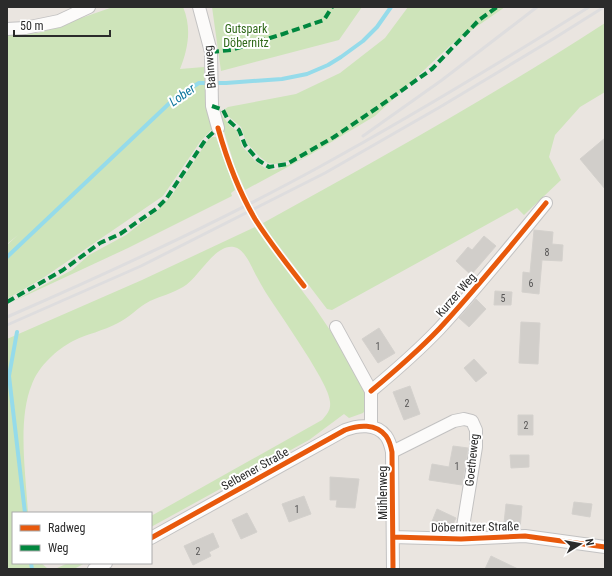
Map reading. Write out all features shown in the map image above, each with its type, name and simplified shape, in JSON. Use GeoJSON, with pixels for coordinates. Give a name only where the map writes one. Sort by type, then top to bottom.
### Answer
{"type":"FeatureCollection","features":[{"type":"Feature","properties":{"kind":"street"},"geometry":{"type":"LineString","coordinates":[[7,29],[25,28],[59,21],[89,7]]}},
{"type":"Feature","properties":{"kind":"street","name":"Bahnweg"},"geometry":{"type":"LineString","coordinates":[[199,7],[211,52],[212,101],[218,128]]}},
{"type":"Feature","properties":{"kind":"street","name":"Kurzer Weg"},"geometry":{"type":"LineString","coordinates":[[372,391],[403,364],[438,330],[477,287],[546,203]]}},
{"type":"Feature","properties":{"kind":"street"},"geometry":{"type":"LineString","coordinates":[[336,327],[372,391],[371,426]]}},
{"type":"Feature","properties":{"kind":"street","name":"Goetheweg"},"geometry":{"type":"LineString","coordinates":[[392,452],[454,421],[464,419],[472,421],[476,430],[476,447],[461,539]]}},
{"type":"Feature","properties":{"kind":"street","name":"Selbener Straße"},"geometry":{"type":"LineString","coordinates":[[152,537],[345,430],[355,426],[371,426]]}},
{"type":"Feature","properties":{"kind":"street","name":"Mühlenweg"},"geometry":{"type":"LineString","coordinates":[[371,426],[387,437],[392,452],[393,569]]}},
{"type":"Feature","properties":{"kind":"street","name":"Döbernitzer Straße"},"geometry":{"type":"LineString","coordinates":[[393,537],[461,539],[525,536],[605,547]]}},
{"type":"Feature","properties":{"kind":"street"},"geometry":{"type":"LineString","coordinates":[[94,569],[104,564]]}},
{"type":"Feature","properties":{"kind":"green space"},"geometry":{"type":"Polygon","coordinates":[[[113,7],[183,7],[186,15],[188,38],[180,69],[204,67],[207,109],[212,123],[211,130],[200,142],[163,196],[43,278],[7,299],[7,245],[18,235],[7,244],[7,35],[38,33],[113,7]]]}},
{"type":"Feature","properties":{"kind":"green space","name":"Gutspark Döbernitz"},"geometry":{"type":"Polygon","coordinates":[[[212,7],[362,7],[339,40],[221,71],[212,7]]]}},
{"type":"Feature","properties":{"kind":"green space"},"geometry":{"type":"Polygon","coordinates":[[[408,7],[505,7],[453,43],[375,116],[308,156],[245,190],[235,167],[218,112],[230,126],[237,131],[242,146],[255,161],[265,168],[274,170],[306,157],[275,164],[268,163],[246,142],[241,127],[228,116],[225,109],[228,107],[296,94],[340,73],[385,38],[408,7]]]}},
{"type":"Feature","properties":{"kind":"green space"},"geometry":{"type":"Polygon","coordinates":[[[605,23],[605,92],[580,107],[555,135],[549,157],[561,180],[524,215],[517,208],[332,310],[327,309],[263,223],[393,151],[479,101],[605,23]]]}},
{"type":"Feature","properties":{"kind":"green space"},"geometry":{"type":"Polygon","coordinates":[[[212,137],[216,137],[235,190],[231,193],[232,196],[128,248],[12,302],[72,270],[89,255],[126,235],[159,209],[172,195],[208,140],[212,137]]]}},
{"type":"Feature","properties":{"kind":"green space"},"geometry":{"type":"Polygon","coordinates":[[[255,227],[313,305],[336,339],[368,395],[367,408],[363,413],[349,418],[344,414],[309,440],[152,526],[152,515],[322,420],[330,407],[329,395],[320,377],[265,291],[248,259],[238,248],[227,247],[220,250],[207,262],[189,283],[141,306],[118,323],[73,341],[54,354],[39,371],[35,377],[27,398],[25,414],[24,465],[28,512],[12,512],[12,564],[42,564],[51,569],[7,569],[7,339],[142,280],[255,227]]]}},
{"type":"Feature","properties":{"kind":"green space"},"geometry":{"type":"Polygon","coordinates":[[[66,564],[83,564],[74,569],[55,569],[66,564]]]}},
{"type":"Feature","properties":{"kind":"building"},"geometry":{"type":"Polygon","coordinates":[[[605,138],[605,189],[580,159],[605,138]]]}},
{"type":"Feature","properties":{"kind":"building"},"geometry":{"type":"Polygon","coordinates":[[[534,230],[553,232],[552,244],[563,245],[562,261],[542,260],[539,294],[522,292],[523,272],[530,273],[534,230]]]}},
{"type":"Feature","properties":{"kind":"building"},"geometry":{"type":"Polygon","coordinates":[[[484,236],[496,246],[471,275],[456,261],[468,247],[472,250],[484,236]]]}},
{"type":"Feature","properties":{"kind":"building"},"geometry":{"type":"Polygon","coordinates":[[[495,291],[512,292],[511,305],[494,305],[495,291]]]}},
{"type":"Feature","properties":{"kind":"building"},"geometry":{"type":"Polygon","coordinates":[[[476,299],[486,309],[469,327],[459,318],[476,299]]]}},
{"type":"Feature","properties":{"kind":"building"},"geometry":{"type":"Polygon","coordinates":[[[521,322],[540,323],[538,364],[519,363],[521,322]]]}},
{"type":"Feature","properties":{"kind":"building"},"geometry":{"type":"Polygon","coordinates":[[[379,328],[395,353],[378,363],[362,339],[379,328]]]}},
{"type":"Feature","properties":{"kind":"building"},"geometry":{"type":"Polygon","coordinates":[[[474,359],[487,373],[476,382],[464,368],[474,359]]]}},
{"type":"Feature","properties":{"kind":"building"},"geometry":{"type":"Polygon","coordinates":[[[410,386],[420,414],[404,420],[393,392],[410,386]]]}},
{"type":"Feature","properties":{"kind":"building"},"geometry":{"type":"Polygon","coordinates":[[[518,415],[533,415],[533,435],[518,435],[518,415]]]}},
{"type":"Feature","properties":{"kind":"building"},"geometry":{"type":"Polygon","coordinates":[[[453,446],[468,448],[462,485],[429,480],[432,464],[449,467],[453,446]]]}},
{"type":"Feature","properties":{"kind":"building"},"geometry":{"type":"Polygon","coordinates":[[[510,455],[529,455],[529,467],[511,468],[510,455]]]}},
{"type":"Feature","properties":{"kind":"building"},"geometry":{"type":"Polygon","coordinates":[[[330,477],[359,479],[355,508],[336,507],[337,500],[330,500],[330,477]]]}},
{"type":"Feature","properties":{"kind":"building"},"geometry":{"type":"Polygon","coordinates":[[[304,496],[311,514],[289,522],[282,504],[304,496]]]}},
{"type":"Feature","properties":{"kind":"building"},"geometry":{"type":"Polygon","coordinates":[[[574,502],[592,504],[590,517],[572,514],[574,502]]]}},
{"type":"Feature","properties":{"kind":"building"},"geometry":{"type":"Polygon","coordinates":[[[506,504],[522,506],[520,529],[509,528],[509,524],[504,523],[506,504]]]}},
{"type":"Feature","properties":{"kind":"building"},"geometry":{"type":"Polygon","coordinates":[[[437,509],[456,518],[450,531],[431,524],[437,509]]]}},
{"type":"Feature","properties":{"kind":"building"},"geometry":{"type":"Polygon","coordinates":[[[247,513],[257,532],[241,539],[232,520],[247,513]]]}},
{"type":"Feature","properties":{"kind":"building"},"geometry":{"type":"Polygon","coordinates":[[[213,533],[219,547],[209,552],[211,556],[193,565],[184,546],[213,533]]]}},
{"type":"Feature","properties":{"kind":"building"},"geometry":{"type":"Polygon","coordinates":[[[491,556],[518,569],[485,569],[491,556]]]}},
{"type":"Feature","properties":{"kind":"waterway","name":"Lober"},"geometry":{"type":"LineString","coordinates":[[7,257],[176,97],[199,83],[226,83],[282,79],[307,74],[328,65],[363,41],[377,27],[391,7]]}},
{"type":"Feature","properties":{"kind":"waterway"},"geometry":{"type":"LineString","coordinates":[[17,332],[9,376],[25,512]]}},
{"type":"Feature","properties":{"kind":"waterway"},"geometry":{"type":"LineString","coordinates":[[31,564],[32,569]]}},
{"type":"Feature","properties":{"kind":"railway"},"geometry":{"type":"LineString","coordinates":[[363,136],[442,80],[537,7]]}},
{"type":"Feature","properties":{"kind":"railway"},"geometry":{"type":"LineString","coordinates":[[7,317],[166,245],[283,187],[423,108],[589,7]]}},
{"type":"Feature","properties":{"kind":"railway"},"geometry":{"type":"LineString","coordinates":[[7,325],[141,266],[325,173],[440,107],[604,7]]}},
{"type":"Feature","properties":{"kind":"marked path"},"geometry":{"type":"LineString","coordinates":[[211,52],[231,50],[324,20],[332,7]]}},
{"type":"Feature","properties":{"kind":"marked path"},"geometry":{"type":"LineString","coordinates":[[212,106],[223,110],[228,120],[239,130],[245,145],[258,160],[269,167],[287,164],[334,137],[432,69],[479,20],[497,7]]}},
{"type":"Feature","properties":{"kind":"marked path"},"geometry":{"type":"LineString","coordinates":[[7,302],[63,270],[100,243],[120,234],[156,209],[166,199],[206,139],[218,128]]}},
{"type":"Feature","properties":{"kind":"cycle path"},"geometry":{"type":"LineString","coordinates":[[218,128],[225,152],[243,197],[255,219],[304,286]]}},
{"type":"Feature","properties":{"kind":"cycle path"},"geometry":{"type":"LineString","coordinates":[[371,391],[406,361],[439,329],[480,283],[546,203]]}},
{"type":"Feature","properties":{"kind":"cycle path"},"geometry":{"type":"LineString","coordinates":[[152,537],[345,430],[367,426],[377,429],[386,436],[392,452],[393,569]]}},
{"type":"Feature","properties":{"kind":"cycle path"},"geometry":{"type":"LineString","coordinates":[[393,537],[461,539],[525,536],[605,547]]}}]}
